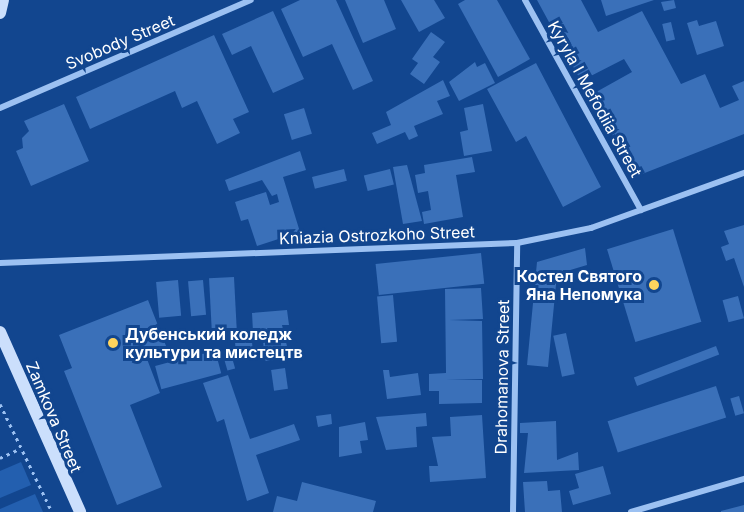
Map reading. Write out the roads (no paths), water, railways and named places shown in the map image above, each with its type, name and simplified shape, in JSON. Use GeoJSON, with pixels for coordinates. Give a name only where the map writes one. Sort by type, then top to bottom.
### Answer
{"type":"FeatureCollection","features":[{"type":"Feature","properties":{"kind":"main road"},"geometry":{"type":"LineString","coordinates":[[0,13],[3,0]]}},
{"type":"Feature","properties":{"kind":"main road","name":"Zamkova Street"},"geometry":{"type":"LineString","coordinates":[[0,332],[80,512]]}},
{"type":"Feature","properties":{"kind":"street","name":"Svobody Street"},"geometry":{"type":"LineString","coordinates":[[0,108],[251,0]]}},
{"type":"Feature","properties":{"kind":"street","name":"Kyryla I Mefodiia Street"},"geometry":{"type":"LineString","coordinates":[[525,0],[640,210]]}},
{"type":"Feature","properties":{"kind":"street","name":"Kniazia Ostrozkoho Street"},"geometry":{"type":"LineString","coordinates":[[0,263],[517,243],[640,210],[744,173]]}},
{"type":"Feature","properties":{"kind":"street","name":"Drahomanova Street"},"geometry":{"type":"LineString","coordinates":[[513,512],[517,243]]}},
{"type":"Feature","properties":{"kind":"street"},"geometry":{"type":"LineString","coordinates":[[631,512],[744,479]]}},
{"type":"Feature","properties":{"kind":"place","name":"Костел Святого Яна Непомука"},"geometry":{"type":"Point","coordinates":[654,285]}},
{"type":"Feature","properties":{"kind":"place","name":"Дубенський коледж культури та мистецтв"},"geometry":{"type":"Point","coordinates":[113,343]}}]}
